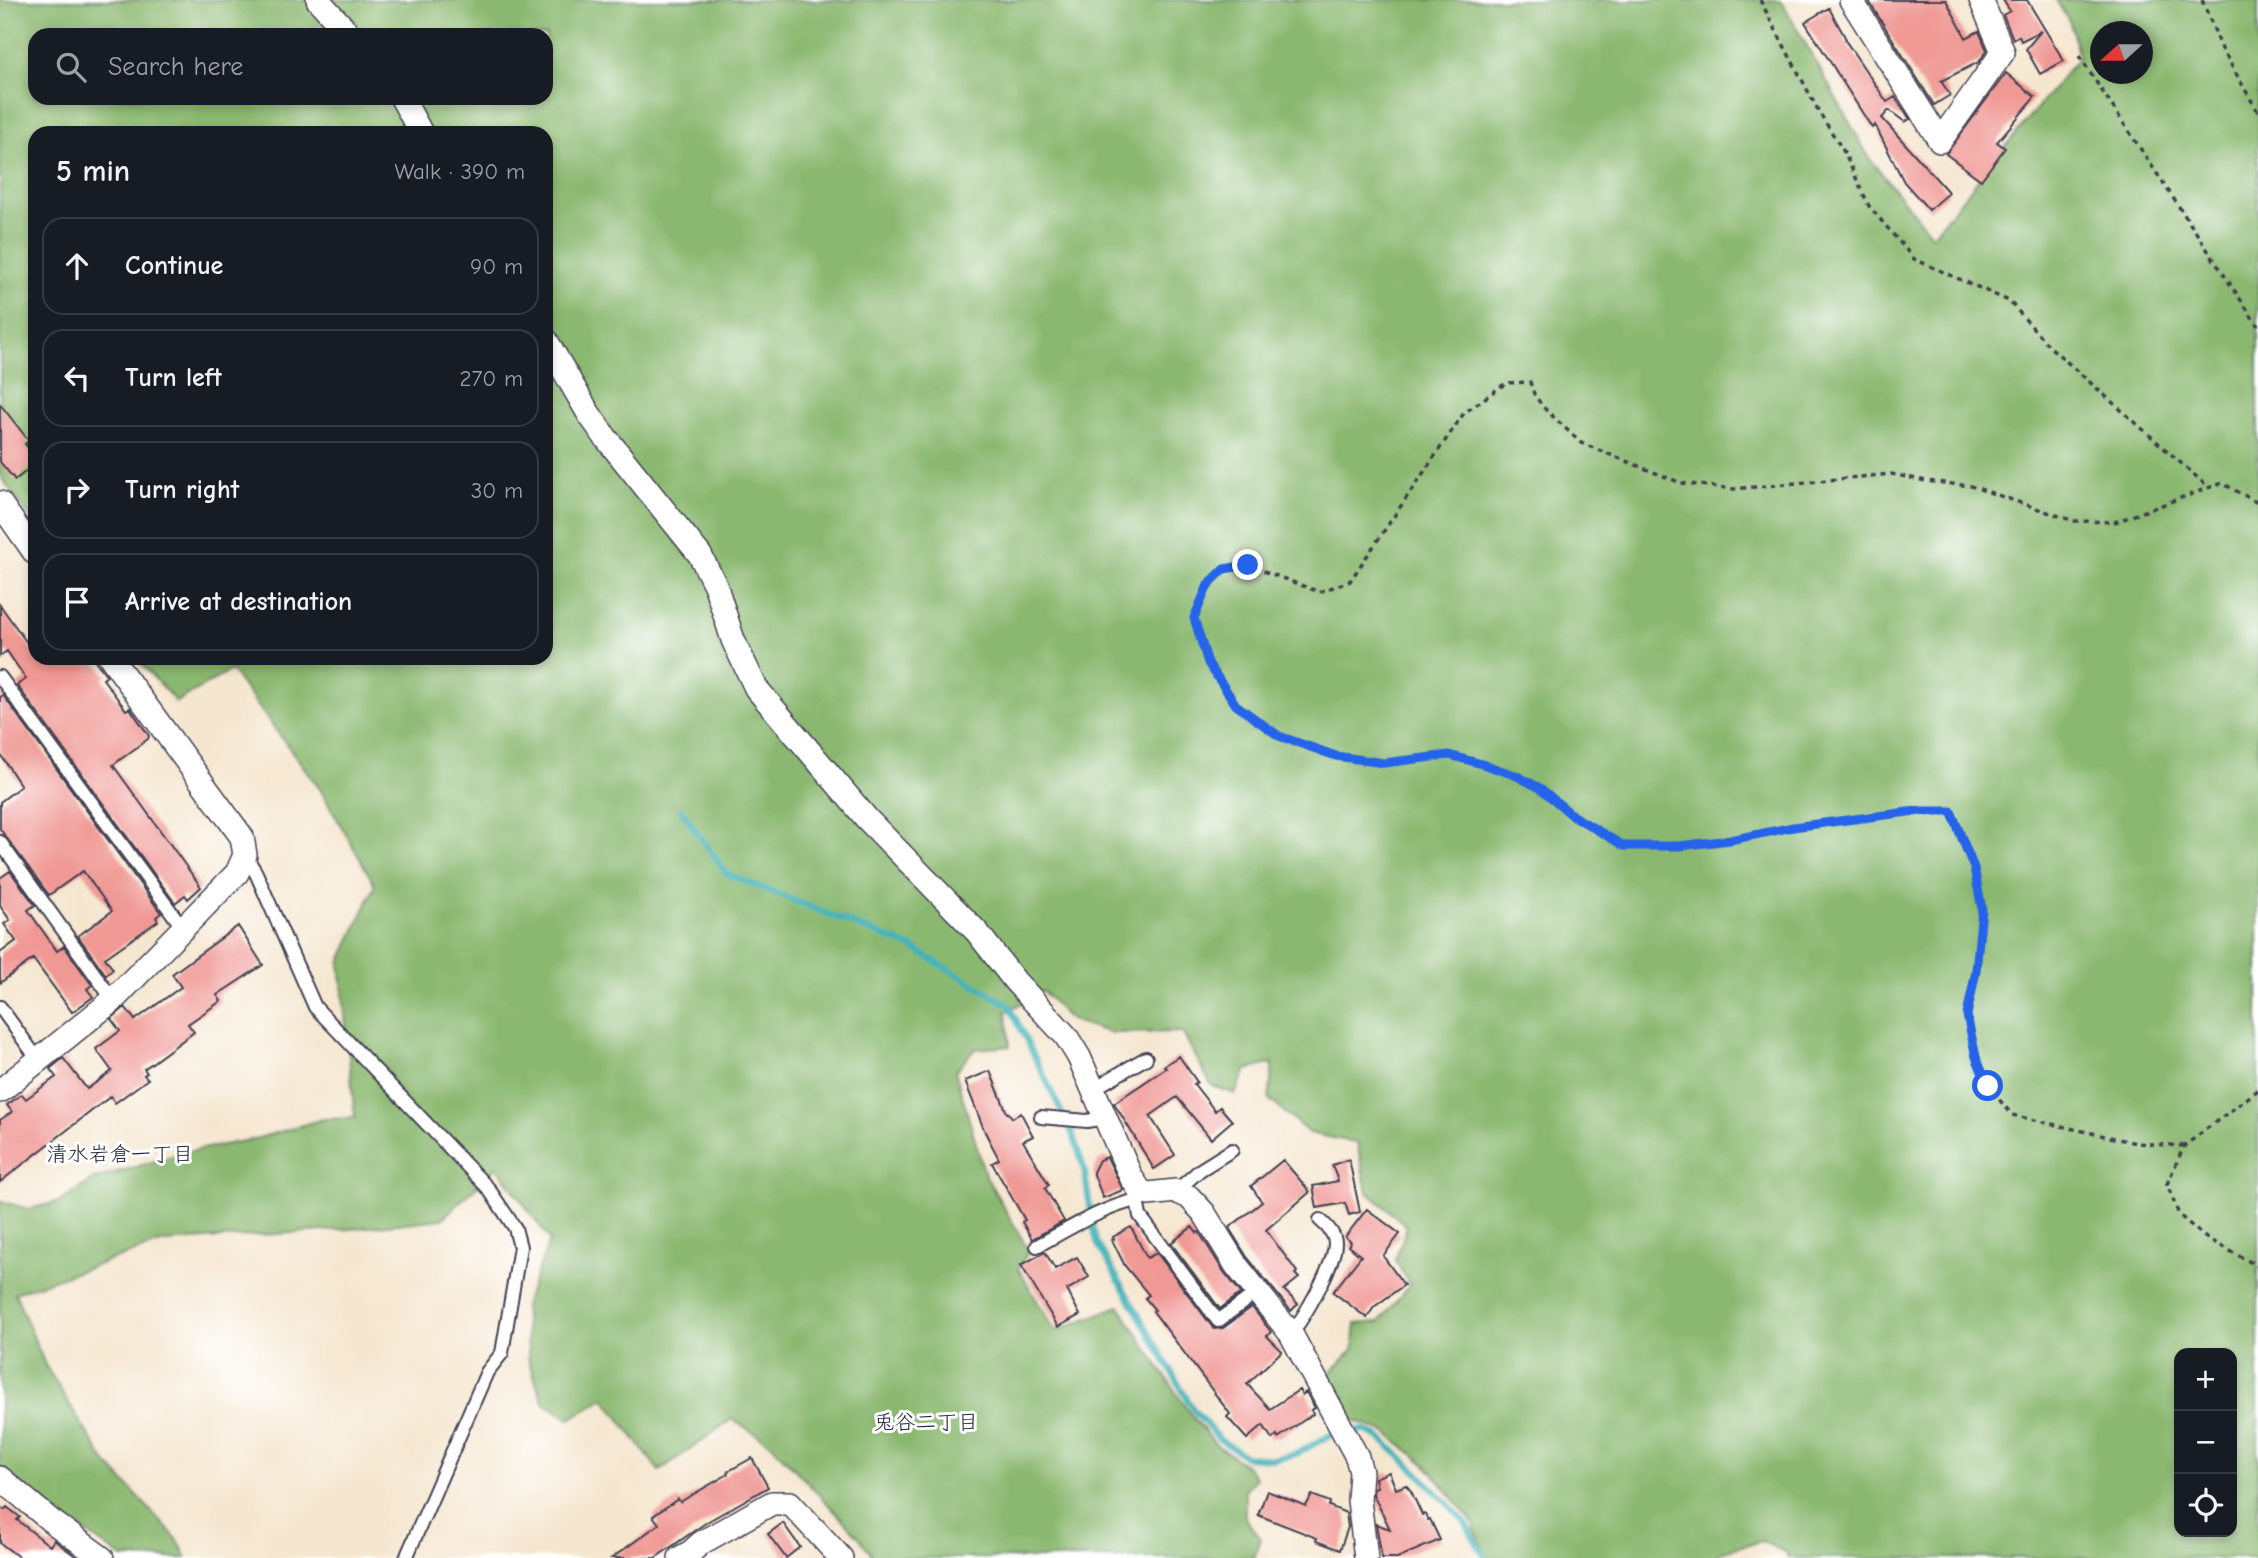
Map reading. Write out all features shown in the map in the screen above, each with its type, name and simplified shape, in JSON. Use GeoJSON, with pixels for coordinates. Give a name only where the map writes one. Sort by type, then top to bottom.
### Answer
{"type":"FeatureCollection","features":[{"type":"Feature","properties":{"kind":"street"},"geometry":{"type":"LineString","coordinates":[[318,0],[344,28]]}},
{"type":"Feature","properties":{"kind":"street"},"geometry":{"type":"LineString","coordinates":[[1851,0],[1940,141],[2003,52],[1981,0]]}},
{"type":"Feature","properties":{"kind":"street"},"geometry":{"type":"LineString","coordinates":[[406,105],[417,126]]}},
{"type":"Feature","properties":{"kind":"street"},"geometry":{"type":"LineString","coordinates":[[553,352],[589,414],[700,555],[716,587],[733,640],[756,688],[848,798],[977,932],[1015,981],[1066,1036],[1079,1057],[1139,1196],[1176,1191],[1189,1197],[1204,1213],[1236,1265],[1291,1334],[1357,1457],[1361,1472],[1359,1500],[1366,1558]]}},
{"type":"Feature","properties":{"kind":"street"},"geometry":{"type":"LineString","coordinates":[[0,503],[28,543]]}},
{"type":"Feature","properties":{"kind":"street"},"geometry":{"type":"LineString","coordinates":[[0,1090],[113,1000],[237,873],[246,855],[242,837],[116,665]]}},
{"type":"Feature","properties":{"kind":"street"},"geometry":{"type":"LineString","coordinates":[[0,1478],[50,1520],[103,1558]]}},
{"type":"Feature","properties":{"kind":"street"},"geometry":{"type":"LineString","coordinates":[[689,1556],[701,1543],[772,1503],[790,1503],[841,1558]]}},
{"type":"Feature","properties":{"kind":"lane"},"geometry":{"type":"LineString","coordinates":[[0,677],[183,928]]}},
{"type":"Feature","properties":{"kind":"lane"},"geometry":{"type":"LineString","coordinates":[[0,842],[113,1000]]}},
{"type":"Feature","properties":{"kind":"lane"},"geometry":{"type":"LineString","coordinates":[[246,855],[316,1007],[488,1188],[514,1228],[520,1247],[502,1353],[487,1372],[406,1558]]}},
{"type":"Feature","properties":{"kind":"lane"},"geometry":{"type":"LineString","coordinates":[[0,1007],[39,1061]]}},
{"type":"Feature","properties":{"kind":"lane"},"geometry":{"type":"LineString","coordinates":[[1093,1089],[1146,1058]]}},
{"type":"Feature","properties":{"kind":"lane"},"geometry":{"type":"LineString","coordinates":[[1041,1117],[1075,1121],[1104,1118]]}},
{"type":"Feature","properties":{"kind":"lane"},"geometry":{"type":"LineString","coordinates":[[1176,1191],[1200,1170],[1232,1150]]}},
{"type":"Feature","properties":{"kind":"lane"},"geometry":{"type":"LineString","coordinates":[[1037,1246],[1098,1213],[1139,1196],[1140,1216],[1218,1321],[1257,1292]]}},
{"type":"Feature","properties":{"kind":"lane"},"geometry":{"type":"LineString","coordinates":[[1291,1334],[1304,1317],[1320,1287],[1333,1252],[1335,1241],[1328,1226],[1320,1220]]}},
{"type":"Feature","properties":{"kind":"path"},"geometry":{"type":"LineString","coordinates":[[1760,0],[1844,152],[1868,206],[1914,259],[2009,301],[2049,346],[2208,487]]}},
{"type":"Feature","properties":{"kind":"path"},"geometry":{"type":"LineString","coordinates":[[2202,0],[2222,49],[2258,112]]}},
{"type":"Feature","properties":{"kind":"path"},"geometry":{"type":"LineString","coordinates":[[2079,56],[2258,326]]}},
{"type":"Feature","properties":{"kind":"path"},"geometry":{"type":"LineString","coordinates":[[2184,1146],[2136,1143],[2012,1115],[1988,1086],[1976,1057],[1967,1015],[1976,971],[1982,909],[1974,868],[1951,811],[1916,811],[1793,827],[1730,840],[1679,846],[1624,846],[1572,815],[1540,788],[1515,775],[1482,764],[1449,755],[1384,763],[1336,756],[1279,736],[1236,705],[1208,663],[1194,618],[1208,585],[1224,569],[1248,565],[1319,592],[1350,581],[1464,414],[1506,383],[1530,382],[1534,394],[1544,407],[1581,443],[1681,483],[1734,489],[1891,474],[1926,481],[1971,485],[2074,521],[2115,522],[2221,483],[2258,503]]}},
{"type":"Feature","properties":{"kind":"path"},"geometry":{"type":"LineString","coordinates":[[2258,1090],[2184,1146],[2167,1184],[2179,1215],[2206,1238],[2258,1266]]}},
{"type":"Feature","properties":{"kind":"green space"},"geometry":{"type":"Polygon","coordinates":[[[0,0],[1781,0],[1870,159],[1932,236],[2079,57],[2070,23],[2056,0],[2258,0],[2258,1558],[1787,1558],[1787,1553],[1761,1541],[1723,1551],[1713,1558],[1487,1558],[1471,1520],[1426,1465],[1387,1433],[1348,1418],[1326,1377],[1353,1350],[1356,1324],[1379,1322],[1410,1285],[1395,1260],[1407,1226],[1367,1192],[1357,1143],[1309,1133],[1269,1099],[1273,1063],[1246,1070],[1235,1094],[1212,1086],[1182,1032],[1111,1033],[1070,1020],[1043,991],[1006,1012],[1010,1046],[975,1049],[955,1071],[985,1175],[1029,1251],[1018,1268],[1055,1331],[1119,1306],[1189,1412],[1215,1444],[1246,1465],[1256,1478],[1245,1490],[1245,1518],[1261,1539],[1254,1558],[874,1558],[858,1536],[770,1443],[732,1419],[659,1471],[604,1398],[570,1419],[544,1403],[529,1363],[524,1306],[550,1240],[497,1167],[442,1219],[351,1229],[164,1242],[15,1293],[45,1365],[104,1460],[177,1539],[187,1558],[123,1558],[28,1492],[0,1467],[0,1201],[29,1209],[61,1201],[94,1179],[186,1152],[255,1139],[323,1119],[355,1118],[340,963],[375,885],[320,789],[231,670],[176,702],[142,665],[553,665],[553,126],[28,126],[28,514],[0,476],[0,0]]]}},
{"type":"Feature","properties":{"kind":"building"},"geometry":{"type":"Polygon","coordinates":[[[1868,0],[1946,0],[1966,38],[1979,31],[1987,50],[1979,62],[1941,81],[1950,95],[1934,105],[1868,0]]]}},
{"type":"Feature","properties":{"kind":"building"},"geometry":{"type":"Polygon","coordinates":[[[2003,0],[2027,0],[2064,61],[2040,74],[2026,49],[2041,31],[2021,41],[2019,36],[2013,39],[2003,15],[2010,11],[2003,0]]]}},
{"type":"Feature","properties":{"kind":"building"},"geometry":{"type":"Polygon","coordinates":[[[1829,8],[1845,40],[1887,102],[1895,97],[1910,119],[1905,122],[1889,110],[1882,118],[1949,193],[1929,210],[1904,182],[1875,125],[1872,128],[1805,22],[1829,8]]]}},
{"type":"Feature","properties":{"kind":"building"},"geometry":{"type":"Polygon","coordinates":[[[2006,73],[2035,97],[1997,142],[2005,148],[1981,180],[1946,154],[2006,73]]]}},
{"type":"Feature","properties":{"kind":"building"},"geometry":{"type":"Polygon","coordinates":[[[0,404],[28,440],[25,444],[28,448],[28,470],[15,480],[0,462],[0,404]]]}},
{"type":"Feature","properties":{"kind":"building"},"geometry":{"type":"Polygon","coordinates":[[[0,605],[28,644],[28,665],[98,665],[107,676],[103,679],[126,710],[130,708],[149,736],[113,765],[201,887],[188,899],[185,895],[175,903],[17,685],[26,679],[7,651],[0,656],[0,605]]]}},
{"type":"Feature","properties":{"kind":"building"},"geometry":{"type":"Polygon","coordinates":[[[3,695],[161,913],[156,917],[158,921],[105,958],[113,969],[106,975],[78,936],[112,911],[83,871],[49,895],[0,829],[0,802],[21,786],[0,754],[0,697],[3,695]]]}},
{"type":"Feature","properties":{"kind":"building"},"geometry":{"type":"Polygon","coordinates":[[[10,871],[35,905],[28,910],[57,951],[64,946],[92,985],[87,989],[93,997],[72,1012],[33,959],[0,983],[0,953],[16,941],[4,924],[10,920],[0,906],[0,878],[10,871]]]}},
{"type":"Feature","properties":{"kind":"building"},"geometry":{"type":"Polygon","coordinates":[[[238,926],[263,965],[217,995],[221,1001],[188,1024],[194,1032],[144,1069],[147,1073],[144,1075],[148,1079],[115,1103],[111,1096],[0,1182],[0,1120],[12,1112],[7,1105],[22,1094],[26,1099],[56,1077],[50,1069],[63,1058],[87,1089],[112,1071],[96,1049],[120,1031],[111,1019],[125,1007],[135,1020],[181,987],[172,974],[238,926]]]}},
{"type":"Feature","properties":{"kind":"building"},"geometry":{"type":"Polygon","coordinates":[[[1179,1056],[1197,1082],[1194,1084],[1215,1111],[1220,1107],[1232,1121],[1211,1139],[1177,1097],[1150,1116],[1175,1155],[1154,1169],[1114,1103],[1166,1068],[1164,1066],[1179,1056]]]}},
{"type":"Feature","properties":{"kind":"building"},"geometry":{"type":"Polygon","coordinates":[[[990,1071],[1007,1113],[1012,1118],[1021,1113],[1033,1136],[1023,1141],[1049,1185],[1045,1188],[1064,1221],[1032,1239],[1022,1222],[1025,1220],[992,1163],[999,1159],[965,1081],[990,1071]]]}},
{"type":"Feature","properties":{"kind":"building"},"geometry":{"type":"Polygon","coordinates":[[[1107,1157],[1123,1190],[1103,1198],[1093,1172],[1099,1160],[1107,1157]]]}},
{"type":"Feature","properties":{"kind":"building"},"geometry":{"type":"Polygon","coordinates":[[[1349,1159],[1360,1212],[1349,1215],[1345,1203],[1317,1208],[1313,1186],[1338,1181],[1332,1165],[1349,1159]]]}},
{"type":"Feature","properties":{"kind":"building"},"geometry":{"type":"Polygon","coordinates":[[[1283,1160],[1310,1192],[1266,1230],[1299,1278],[1284,1290],[1298,1304],[1291,1311],[1247,1257],[1229,1228],[1262,1202],[1251,1186],[1283,1160]]]}},
{"type":"Feature","properties":{"kind":"building"},"geometry":{"type":"Polygon","coordinates":[[[1367,1209],[1400,1234],[1383,1256],[1404,1285],[1374,1307],[1367,1318],[1333,1292],[1361,1256],[1348,1246],[1351,1242],[1345,1237],[1367,1209]]]}},
{"type":"Feature","properties":{"kind":"building"},"geometry":{"type":"Polygon","coordinates":[[[1131,1227],[1147,1258],[1157,1253],[1214,1329],[1223,1328],[1252,1307],[1271,1332],[1267,1336],[1282,1351],[1247,1384],[1270,1409],[1299,1390],[1302,1395],[1306,1392],[1315,1408],[1311,1410],[1313,1414],[1278,1438],[1277,1435],[1272,1439],[1263,1425],[1247,1439],[1227,1417],[1230,1414],[1153,1311],[1155,1310],[1145,1298],[1149,1295],[1125,1266],[1112,1240],[1131,1227]]]}},
{"type":"Feature","properties":{"kind":"building"},"geometry":{"type":"Polygon","coordinates":[[[1192,1227],[1199,1232],[1241,1293],[1220,1309],[1171,1243],[1192,1227]]]}},
{"type":"Feature","properties":{"kind":"building"},"geometry":{"type":"Polygon","coordinates":[[[1045,1252],[1055,1269],[1077,1257],[1089,1277],[1067,1290],[1080,1315],[1058,1327],[1021,1265],[1045,1252]]]}},
{"type":"Feature","properties":{"kind":"building"},"geometry":{"type":"Polygon","coordinates":[[[752,1458],[768,1487],[707,1522],[655,1558],[612,1558],[659,1524],[653,1516],[752,1458]]]}},
{"type":"Feature","properties":{"kind":"building"},"geometry":{"type":"Polygon","coordinates":[[[1389,1472],[1396,1489],[1406,1485],[1411,1491],[1422,1515],[1425,1514],[1428,1520],[1430,1519],[1440,1540],[1397,1558],[1382,1558],[1376,1524],[1390,1529],[1373,1494],[1374,1488],[1377,1487],[1375,1478],[1389,1472]]]}},
{"type":"Feature","properties":{"kind":"building"},"geometry":{"type":"Polygon","coordinates":[[[1267,1491],[1306,1506],[1312,1495],[1330,1502],[1329,1506],[1346,1513],[1348,1527],[1340,1550],[1258,1515],[1267,1491]]]}},
{"type":"Feature","properties":{"kind":"building"},"geometry":{"type":"Polygon","coordinates":[[[0,1507],[4,1510],[7,1507],[20,1517],[17,1520],[50,1546],[54,1540],[78,1558],[20,1558],[0,1543],[0,1507]]]}},
{"type":"Feature","properties":{"kind":"building"},"geometry":{"type":"Polygon","coordinates":[[[783,1523],[800,1547],[786,1558],[768,1534],[783,1523]]]}},
{"type":"Feature","properties":{"kind":"waterway"},"geometry":{"type":"LineString","coordinates":[[681,810],[727,874],[911,947],[1009,1005],[1073,1135],[1084,1168],[1097,1243],[1193,1409],[1219,1439],[1247,1457],[1273,1459],[1296,1454],[1339,1432]]}},
{"type":"Feature","properties":{"kind":"waterway"},"geometry":{"type":"LineString","coordinates":[[1350,1431],[1364,1430],[1379,1437],[1417,1472],[1465,1522],[1485,1558]]}},
{"type":"Feature","properties":{"kind":"district","name":"清水岩倉一丁目"},"geometry":{"type":"Point","coordinates":[120,1154]}},
{"type":"Feature","properties":{"kind":"district","name":"兎谷二丁目"},"geometry":{"type":"Point","coordinates":[926,1422]}},
{"type":"Feature","properties":{"kind":"route"},"geometry":{"type":"LineString","coordinates":[[1248,565],[1224,569],[1208,585],[1194,618],[1208,663],[1236,705],[1279,736],[1336,756],[1384,763],[1449,755],[1482,764],[1515,775],[1540,788],[1572,815],[1624,846],[1679,846],[1730,840],[1793,827],[1916,811],[1951,811],[1974,868],[1982,909],[1976,971],[1967,1015],[1976,1057],[1988,1086]]}}]}
